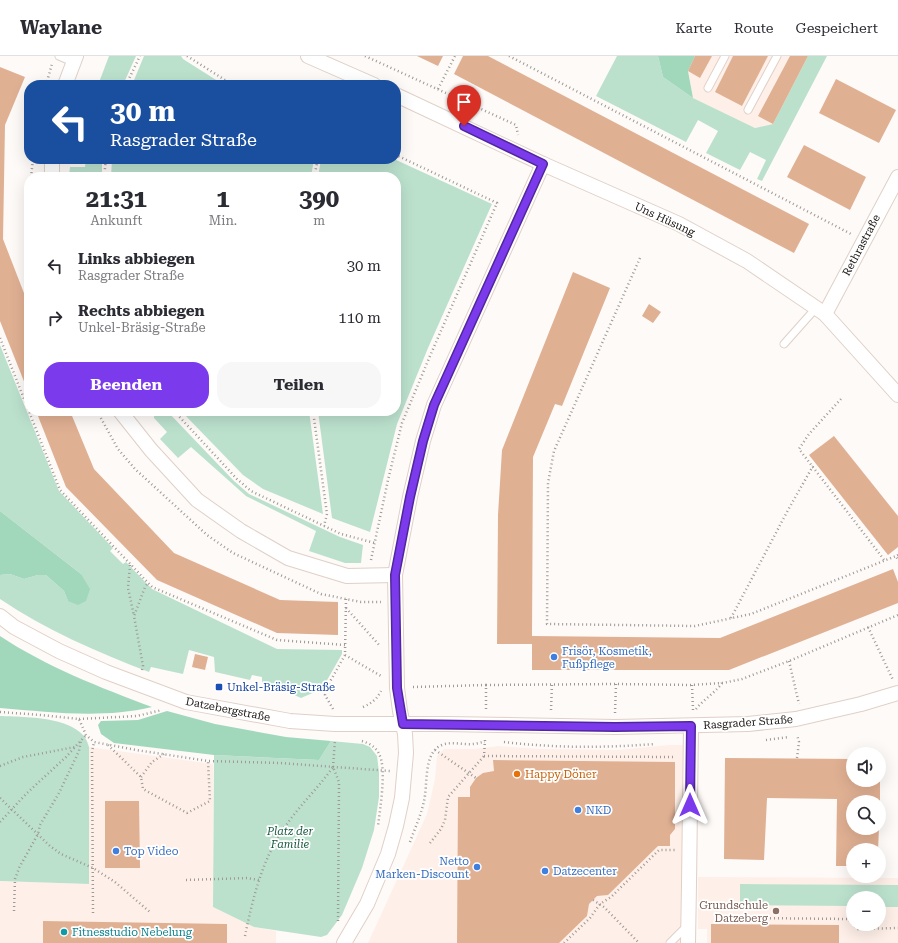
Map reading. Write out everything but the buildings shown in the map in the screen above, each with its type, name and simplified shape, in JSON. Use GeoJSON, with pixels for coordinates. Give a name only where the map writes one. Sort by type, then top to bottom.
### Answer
{"type":"FeatureCollection","features":[{"type":"Feature","properties":{"kind":"street"},"geometry":{"type":"LineString","coordinates":[[308,56],[363,80]]}},
{"type":"Feature","properties":{"kind":"street"},"geometry":{"type":"LineString","coordinates":[[67,80],[74,59]]}},
{"type":"Feature","properties":{"kind":"street","name":"Uns Hüsung"},"geometry":{"type":"LineString","coordinates":[[401,97],[543,164],[679,224],[747,261],[820,311],[898,395]]}},
{"type":"Feature","properties":{"kind":"street"},"geometry":{"type":"LineString","coordinates":[[344,943],[367,904],[388,854],[402,798],[406,752],[397,688],[395,575],[410,497],[423,441],[434,405],[543,164]]}},
{"type":"Feature","properties":{"kind":"street","name":"Rethrastraße"},"geometry":{"type":"LineString","coordinates":[[820,311],[864,240],[898,177]]}},
{"type":"Feature","properties":{"kind":"street"},"geometry":{"type":"LineString","coordinates":[[124,416],[151,450],[197,500],[241,531],[288,558],[346,576],[395,575]]}},
{"type":"Feature","properties":{"kind":"street","name":"Datzebergstraße"},"geometry":{"type":"LineString","coordinates":[[0,616],[14,627],[59,651],[106,672],[186,702],[290,720],[335,724],[403,724]]}},
{"type":"Feature","properties":{"kind":"street","name":"Rasgrader Straße"},"geometry":{"type":"LineString","coordinates":[[403,724],[551,726],[691,726],[748,724],[803,718],[861,704],[896,688]]}},
{"type":"Feature","properties":{"kind":"street"},"geometry":{"type":"LineString","coordinates":[[688,937],[691,726]]}},
{"type":"Feature","properties":{"kind":"lane"},"geometry":{"type":"LineString","coordinates":[[59,56],[74,59]]}},
{"type":"Feature","properties":{"kind":"lane"},"geometry":{"type":"LineString","coordinates":[[708,88],[725,56]]}},
{"type":"Feature","properties":{"kind":"lane"},"geometry":{"type":"LineString","coordinates":[[748,110],[777,56]]}},
{"type":"Feature","properties":{"kind":"lane"},"geometry":{"type":"LineString","coordinates":[[784,344],[820,311]]}},
{"type":"Feature","properties":{"kind":"lane"},"geometry":{"type":"LineString","coordinates":[[670,943],[683,930],[688,937]]}},
{"type":"Feature","properties":{"kind":"path"},"geometry":{"type":"LineString","coordinates":[[128,80],[140,56]]}},
{"type":"Feature","properties":{"kind":"path"},"geometry":{"type":"LineString","coordinates":[[187,56],[225,80]]}},
{"type":"Feature","properties":{"kind":"path"},"geometry":{"type":"LineString","coordinates":[[438,89],[455,56]]}},
{"type":"Feature","properties":{"kind":"path"},"geometry":{"type":"LineString","coordinates":[[509,56],[864,240]]}},
{"type":"Feature","properties":{"kind":"path"},"geometry":{"type":"LineString","coordinates":[[47,80],[52,63]]}},
{"type":"Feature","properties":{"kind":"path"},"geometry":{"type":"LineString","coordinates":[[640,258],[554,451],[548,483],[546,624],[695,626],[751,614],[897,556],[898,560]]}},
{"type":"Feature","properties":{"kind":"path"},"geometry":{"type":"LineString","coordinates":[[0,338],[24,399]]}},
{"type":"Feature","properties":{"kind":"path"},"geometry":{"type":"LineString","coordinates":[[841,400],[809,434],[800,449],[885,561]]}},
{"type":"Feature","properties":{"kind":"path"},"geometry":{"type":"LineString","coordinates":[[31,416],[60,490],[152,587],[277,640],[345,645]]}},
{"type":"Feature","properties":{"kind":"path"},"geometry":{"type":"LineString","coordinates":[[179,416],[237,479],[251,491],[341,534],[375,543]]}},
{"type":"Feature","properties":{"kind":"path"},"geometry":{"type":"LineString","coordinates":[[314,416],[327,514],[324,526]]}},
{"type":"Feature","properties":{"kind":"path"},"geometry":{"type":"LineString","coordinates":[[731,618],[812,466]]}},
{"type":"Feature","properties":{"kind":"path"},"geometry":{"type":"LineString","coordinates":[[130,565],[128,588],[143,666],[137,684]]}},
{"type":"Feature","properties":{"kind":"path"},"geometry":{"type":"LineString","coordinates":[[134,618],[145,587],[148,583]]}},
{"type":"Feature","properties":{"kind":"path"},"geometry":{"type":"LineString","coordinates":[[338,924],[339,782],[334,767],[334,711],[325,695],[327,687],[345,655],[346,599]]}},
{"type":"Feature","properties":{"kind":"path"},"geometry":{"type":"LineString","coordinates":[[346,607],[381,647]]}},
{"type":"Feature","properties":{"kind":"path"},"geometry":{"type":"LineString","coordinates":[[486,724],[486,685],[723,683],[742,678],[789,661],[898,615]]}},
{"type":"Feature","properties":{"kind":"path"},"geometry":{"type":"LineString","coordinates":[[868,627],[896,688]]}},
{"type":"Feature","properties":{"kind":"path"},"geometry":{"type":"LineString","coordinates":[[345,655],[385,677]]}},
{"type":"Feature","properties":{"kind":"path"},"geometry":{"type":"LineString","coordinates":[[764,740],[780,739],[806,733],[789,661]]}},
{"type":"Feature","properties":{"kind":"path"},"geometry":{"type":"LineString","coordinates":[[692,684],[693,714],[700,703],[723,683]]}},
{"type":"Feature","properties":{"kind":"path"},"geometry":{"type":"LineString","coordinates":[[551,726],[552,684]]}},
{"type":"Feature","properties":{"kind":"path"},"geometry":{"type":"LineString","coordinates":[[361,708],[370,704],[377,698],[382,688]]}},
{"type":"Feature","properties":{"kind":"path"},"geometry":{"type":"LineString","coordinates":[[0,712],[79,719],[137,716],[168,708]]}},
{"type":"Feature","properties":{"kind":"path"},"geometry":{"type":"LineString","coordinates":[[79,719],[86,735],[94,742],[107,745],[208,761],[280,763],[382,769],[382,795],[377,830]]}},
{"type":"Feature","properties":{"kind":"path"},"geometry":{"type":"LineString","coordinates":[[0,822],[86,735]]}},
{"type":"Feature","properties":{"kind":"path"},"geometry":{"type":"LineString","coordinates":[[797,735],[799,742],[797,758]]}},
{"type":"Feature","properties":{"kind":"path"},"geometry":{"type":"LineString","coordinates":[[14,911],[15,879],[18,868],[38,834],[40,825],[59,793],[79,751],[81,740]]}},
{"type":"Feature","properties":{"kind":"path"},"geometry":{"type":"LineString","coordinates":[[93,913],[92,752],[94,742]]}},
{"type":"Feature","properties":{"kind":"path"},"geometry":{"type":"LineString","coordinates":[[430,843],[443,824],[448,798],[484,756],[485,742]]}},
{"type":"Feature","properties":{"kind":"path"},"geometry":{"type":"LineString","coordinates":[[408,845],[420,816],[426,788],[427,768],[431,756],[435,750],[442,745],[490,742]]}},
{"type":"Feature","properties":{"kind":"path"},"geometry":{"type":"LineString","coordinates":[[502,742],[538,746],[585,747],[615,747],[659,743]]}},
{"type":"Feature","properties":{"kind":"path"},"geometry":{"type":"LineString","coordinates":[[107,745],[141,777]]}},
{"type":"Feature","properties":{"kind":"path"},"geometry":{"type":"LineString","coordinates":[[0,766],[23,757],[75,747]]}},
{"type":"Feature","properties":{"kind":"path"},"geometry":{"type":"LineString","coordinates":[[435,750],[476,778]]}},
{"type":"Feature","properties":{"kind":"path"},"geometry":{"type":"LineString","coordinates":[[164,754],[152,762],[141,777],[142,788],[187,813],[210,801],[208,761]]}},
{"type":"Feature","properties":{"kind":"path"},"geometry":{"type":"LineString","coordinates":[[484,756],[679,758]]}},
{"type":"Feature","properties":{"kind":"path"},"geometry":{"type":"LineString","coordinates":[[245,936],[259,880],[271,850],[286,825],[334,767]]}},
{"type":"Feature","properties":{"kind":"path"},"geometry":{"type":"LineString","coordinates":[[0,798],[50,846],[61,854],[93,868],[115,882],[151,913]]}},
{"type":"Feature","properties":{"kind":"path"},"geometry":{"type":"LineString","coordinates":[[564,943],[590,918],[600,904],[611,897],[659,850],[675,850]]}},
{"type":"Feature","properties":{"kind":"path"},"geometry":{"type":"LineString","coordinates":[[186,880],[248,878],[259,880]]}},
{"type":"Feature","properties":{"kind":"path"},"geometry":{"type":"LineString","coordinates":[[593,900],[600,904],[639,943]]}},
{"type":"Feature","properties":{"kind":"path"},"geometry":{"type":"LineString","coordinates":[[754,918],[848,919],[858,929],[898,928]]}},
{"type":"Feature","properties":{"kind":"shaded area"},"geometry":{"type":"Polygon","coordinates":[[[695,56],[808,56],[773,124],[754,128],[693,98],[688,71],[695,56]]]}},
{"type":"Feature","properties":{"kind":"shaded area","name":"Datzecenter"},"geometry":{"type":"Polygon","coordinates":[[[669,745],[686,745],[683,943],[368,943],[427,814],[435,779],[437,756],[444,749],[474,749],[498,746],[539,749],[618,750],[669,745]]]}},
{"type":"Feature","properties":{"kind":"shaded area"},"geometry":{"type":"Polygon","coordinates":[[[89,747],[213,764],[213,907],[254,927],[276,931],[276,943],[0,943],[0,881],[89,884],[89,747]]]}},
{"type":"Feature","properties":{"kind":"shaded area","name":"Grundschule Datzeberg"},"geometry":{"type":"Polygon","coordinates":[[[698,877],[846,878],[846,883],[886,883],[886,878],[898,878],[898,943],[707,943],[707,929],[698,929],[698,877]]]}},
{"type":"Feature","properties":{"kind":"green space"},"geometry":{"type":"Polygon","coordinates":[[[109,56],[136,56],[125,80],[100,80],[109,56]]]}},
{"type":"Feature","properties":{"kind":"green space"},"geometry":{"type":"Polygon","coordinates":[[[144,56],[181,56],[183,59],[216,80],[134,80],[144,56]]]}},
{"type":"Feature","properties":{"kind":"green space"},"geometry":{"type":"Polygon","coordinates":[[[617,56],[658,56],[663,77],[693,98],[755,128],[773,124],[808,56],[827,56],[762,181],[757,179],[766,160],[750,152],[740,170],[706,153],[718,131],[698,120],[686,142],[596,96],[617,56]]]}},
{"type":"Feature","properties":{"kind":"green space"},"geometry":{"type":"Polygon","coordinates":[[[658,56],[695,56],[688,71],[693,98],[663,77],[658,56]]]}},
{"type":"Feature","properties":{"kind":"green space"},"geometry":{"type":"Polygon","coordinates":[[[401,162],[492,204],[428,348],[401,414],[401,172],[319,172],[320,164],[401,164],[401,162]]]}},
{"type":"Feature","properties":{"kind":"green space"},"geometry":{"type":"Polygon","coordinates":[[[85,164],[102,164],[102,172],[69,172],[70,167],[85,167],[85,164]]]}},
{"type":"Feature","properties":{"kind":"green space"},"geometry":{"type":"Polygon","coordinates":[[[112,164],[313,164],[312,172],[111,172],[112,164]]]}},
{"type":"Feature","properties":{"kind":"green space"},"geometry":{"type":"Polygon","coordinates":[[[0,345],[24,404],[24,416],[29,416],[59,491],[113,548],[110,551],[123,564],[126,562],[152,589],[277,649],[342,650],[342,654],[322,689],[301,698],[292,694],[285,687],[262,683],[262,677],[252,675],[250,680],[215,672],[214,657],[189,650],[183,674],[151,667],[149,672],[110,657],[35,621],[0,599],[0,575],[10,574],[24,579],[38,575],[46,575],[64,591],[68,601],[81,574],[0,511],[0,345]]]}},
{"type":"Feature","properties":{"kind":"green space"},"geometry":{"type":"Polygon","coordinates":[[[154,416],[172,416],[234,481],[249,494],[340,537],[363,545],[361,563],[345,563],[309,551],[316,531],[246,496],[191,447],[178,458],[160,439],[167,432],[154,418],[154,416]]]}},
{"type":"Feature","properties":{"kind":"green space"},"geometry":{"type":"Polygon","coordinates":[[[186,416],[310,416],[323,514],[263,489],[243,475],[186,416]]]}},
{"type":"Feature","properties":{"kind":"green space"},"geometry":{"type":"Polygon","coordinates":[[[319,416],[400,416],[370,532],[332,518],[319,416]]]}},
{"type":"Feature","properties":{"kind":"green space"},"geometry":{"type":"Polygon","coordinates":[[[0,511],[81,574],[90,589],[86,601],[78,605],[68,601],[64,591],[46,575],[38,575],[24,579],[10,574],[0,575],[0,511]]]}},
{"type":"Feature","properties":{"kind":"green space"},"geometry":{"type":"Polygon","coordinates":[[[0,636],[54,667],[152,707],[133,711],[95,714],[57,713],[0,708],[0,636]]]}},
{"type":"Feature","properties":{"kind":"green space"},"geometry":{"type":"Polygon","coordinates":[[[167,711],[215,724],[286,737],[331,741],[319,760],[214,755],[114,743],[101,734],[98,725],[101,721],[138,720],[167,711]]]}},
{"type":"Feature","properties":{"kind":"green space"},"geometry":{"type":"Polygon","coordinates":[[[0,716],[52,720],[76,729],[84,737],[89,747],[89,884],[0,881],[0,716]]]}},
{"type":"Feature","properties":{"kind":"green space","name":"Platz der Familie"},"geometry":{"type":"Polygon","coordinates":[[[331,741],[363,744],[370,747],[377,756],[379,772],[379,797],[374,830],[362,868],[342,915],[327,935],[321,937],[254,927],[213,907],[214,755],[319,760],[331,741]]]}},
{"type":"Feature","properties":{"kind":"green space"},"geometry":{"type":"Polygon","coordinates":[[[740,884],[898,885],[898,907],[886,907],[886,891],[846,891],[846,906],[740,905],[740,884]]]}},
{"type":"Feature","properties":{"kind":"place","name":"Frisör, Kosmetik, Fußpflege"},"geometry":{"type":"Point","coordinates":[554,657]}},
{"type":"Feature","properties":{"kind":"place","name":"Unkel-Bräsig-Straße"},"geometry":{"type":"Point","coordinates":[219,687]}},
{"type":"Feature","properties":{"kind":"place","name":"Happy Döner"},"geometry":{"type":"Point","coordinates":[517,774]}},
{"type":"Feature","properties":{"kind":"place","name":"NKD"},"geometry":{"type":"Point","coordinates":[578,810]}},
{"type":"Feature","properties":{"kind":"place","name":"Top Video"},"geometry":{"type":"Point","coordinates":[116,851]}},
{"type":"Feature","properties":{"kind":"place","name":"Netto Marken-Discount"},"geometry":{"type":"Point","coordinates":[477,867]}},
{"type":"Feature","properties":{"kind":"place","name":"Datzecenter"},"geometry":{"type":"Point","coordinates":[545,871]}},
{"type":"Feature","properties":{"kind":"place","name":"Grundschule Datzeberg"},"geometry":{"type":"Point","coordinates":[776,911]}},
{"type":"Feature","properties":{"kind":"place","name":"Fitnesstudio Nebelung"},"geometry":{"type":"Point","coordinates":[64,932]}},
{"type":"Feature","properties":{"kind":"route"},"geometry":{"type":"LineString","coordinates":[[464,126],[543,164],[434,405],[423,441],[410,497],[395,575],[397,688],[403,724],[497,724],[615,727],[691,726],[690,805]]}}]}
